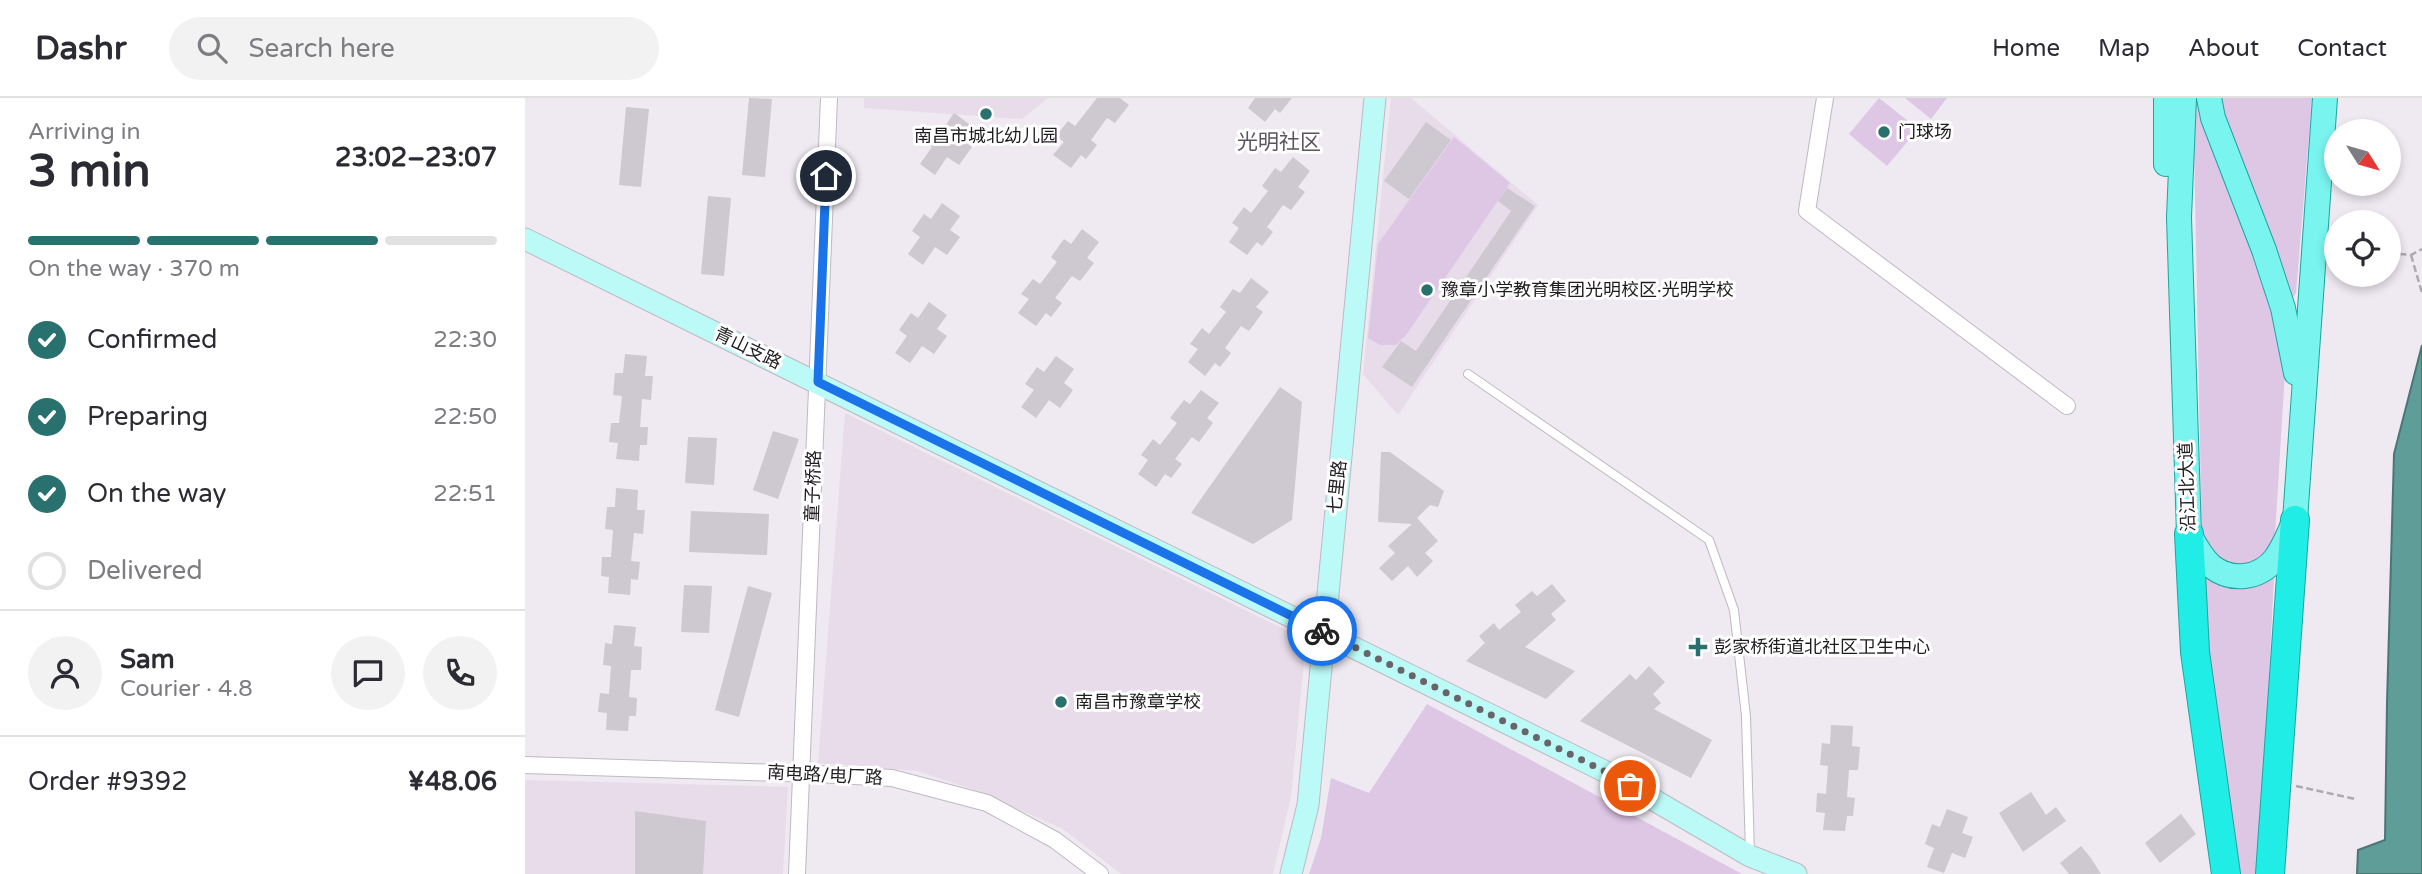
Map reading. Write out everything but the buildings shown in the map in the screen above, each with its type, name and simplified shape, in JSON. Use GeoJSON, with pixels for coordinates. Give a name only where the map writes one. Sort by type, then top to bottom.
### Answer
{"type":"FeatureCollection","features":[{"type":"Feature","properties":{"kind":"highway"},"geometry":{"type":"LineString","coordinates":[[2270,874],[2295,520]]}},
{"type":"Feature","properties":{"kind":"highway","name":"沿江北大道"},"geometry":{"type":"LineString","coordinates":[[2189,534],[2196,652],[2226,874]]}},
{"type":"Feature","properties":{"kind":"main road"},"geometry":{"type":"LineString","coordinates":[[2166,98],[2166,229],[2183,377]]}},
{"type":"Feature","properties":{"kind":"main road","name":"沿江北大道"},"geometry":{"type":"LineString","coordinates":[[2184,98],[2179,218],[2189,534]]}},
{"type":"Feature","properties":{"kind":"main road"},"geometry":{"type":"LineString","coordinates":[[2209,98],[2213,118],[2264,250],[2283,309],[2302,406]]}},
{"type":"Feature","properties":{"kind":"main road"},"geometry":{"type":"LineString","coordinates":[[2189,534],[2200,554],[2212,566],[2227,575],[2244,578],[2273,562],[2284,546],[2295,520],[2325,98]]}},
{"type":"Feature","properties":{"kind":"street","name":"童子桥路"},"geometry":{"type":"LineString","coordinates":[[797,874],[829,98]]}},
{"type":"Feature","properties":{"kind":"street","name":"七里路"},"geometry":{"type":"LineString","coordinates":[[1291,874],[1308,805],[1375,98]]}},
{"type":"Feature","properties":{"kind":"street"},"geometry":{"type":"LineString","coordinates":[[1825,98],[1807,211],[2067,406]]}},
{"type":"Feature","properties":{"kind":"street","name":"青山支路"},"geometry":{"type":"LineString","coordinates":[[525,239],[1606,772],[1750,856],[1796,874]]}},
{"type":"Feature","properties":{"kind":"street","name":"南电路/电厂路"},"geometry":{"type":"LineString","coordinates":[[525,765],[892,779],[987,803],[1055,839],[1100,874]]}},
{"type":"Feature","properties":{"kind":"lane"},"geometry":{"type":"LineString","coordinates":[[1468,374],[1709,540],[1734,610],[1746,716],[1750,856]]}},
{"type":"Feature","properties":{"kind":"path"},"geometry":{"type":"LineString","coordinates":[[2401,254],[2411,255],[2422,249]]}},
{"type":"Feature","properties":{"kind":"path"},"geometry":{"type":"LineString","coordinates":[[2411,255],[2422,293]]}},
{"type":"Feature","properties":{"kind":"path"},"geometry":{"type":"LineString","coordinates":[[2276,782],[2355,799]]}},
{"type":"Feature","properties":{"kind":"shaded area","name":"南昌市城北幼儿园"},"geometry":{"type":"Polygon","coordinates":[[[864,98],[1048,98],[1022,119],[864,108],[864,98]]]}},
{"type":"Feature","properties":{"kind":"shaded area","name":"豫章小学教育集团光明校区·光明学校"},"geometry":{"type":"Polygon","coordinates":[[[1391,98],[1411,98],[1538,205],[1398,415],[1363,374],[1391,98]]]}},
{"type":"Feature","properties":{"kind":"shaded area","name":"门球场"},"geometry":{"type":"Polygon","coordinates":[[[1879,98],[1918,129],[1887,166],[1849,134],[1879,98]]]}},
{"type":"Feature","properties":{"kind":"shaded area"},"geometry":{"type":"Polygon","coordinates":[[[1905,98],[1947,98],[1931,119],[1905,98]]]}},
{"type":"Feature","properties":{"kind":"shaded area"},"geometry":{"type":"Polygon","coordinates":[[[2193,98],[2312,98],[2296,293],[2292,299],[2275,244],[2267,281],[2285,371],[2275,535],[2263,555],[2243,567],[2228,565],[2202,542],[2193,98]]]}},
{"type":"Feature","properties":{"kind":"shaded area"},"geometry":{"type":"Polygon","coordinates":[[[1454,137],[1510,183],[1406,335],[1396,345],[1380,345],[1368,338],[1378,244],[1454,137]]]}},
{"type":"Feature","properties":{"kind":"shaded area"},"geometry":{"type":"Polygon","coordinates":[[[2422,345],[2422,874],[2357,874],[2358,850],[2385,840],[2394,454],[2422,345]]]}},
{"type":"Feature","properties":{"kind":"shaded area","name":"南昌市豫章学校"},"geometry":{"type":"Polygon","coordinates":[[[845,413],[1306,640],[1291,797],[1273,874],[1121,874],[1063,829],[978,791],[917,771],[818,763],[845,413]]]}},
{"type":"Feature","properties":{"kind":"shaded area"},"geometry":{"type":"Polygon","coordinates":[[[2200,576],[2237,584],[2274,577],[2259,874],[2236,874],[2200,576]]]}},
{"type":"Feature","properties":{"kind":"shaded area"},"geometry":{"type":"Polygon","coordinates":[[[1427,704],[1742,874],[1309,874],[1321,838],[1331,778],[1369,793],[1427,704]]]}},
{"type":"Feature","properties":{"kind":"shaded area"},"geometry":{"type":"Polygon","coordinates":[[[525,780],[788,787],[783,874],[525,874],[525,780]]]}},
{"type":"Feature","properties":{"kind":"way so far"},"geometry":{"type":"LineString","coordinates":[[1322,631],[1630,786]]}},
{"type":"Feature","properties":{"kind":"place","name":"南昌市城北幼儿园"},"geometry":{"type":"Point","coordinates":[986,114]}},
{"type":"Feature","properties":{"kind":"place","name":"门球场"},"geometry":{"type":"Point","coordinates":[1884,132]}},
{"type":"Feature","properties":{"kind":"place","name":"豫章小学教育集团光明校区·光明学校"},"geometry":{"type":"Point","coordinates":[1427,290]}},
{"type":"Feature","properties":{"kind":"place","name":"彭家桥街道北社区卫生中心"},"geometry":{"type":"Point","coordinates":[1698,647]}},
{"type":"Feature","properties":{"kind":"place","name":"南昌市豫章学校"},"geometry":{"type":"Point","coordinates":[1061,702]}},
{"type":"Feature","properties":{"kind":"district","name":"光明社区"},"geometry":{"type":"Point","coordinates":[1279,142]}},
{"type":"Feature","properties":{"kind":"route"},"geometry":{"type":"LineString","coordinates":[[826,176],[818,382],[1322,631]]}}]}
